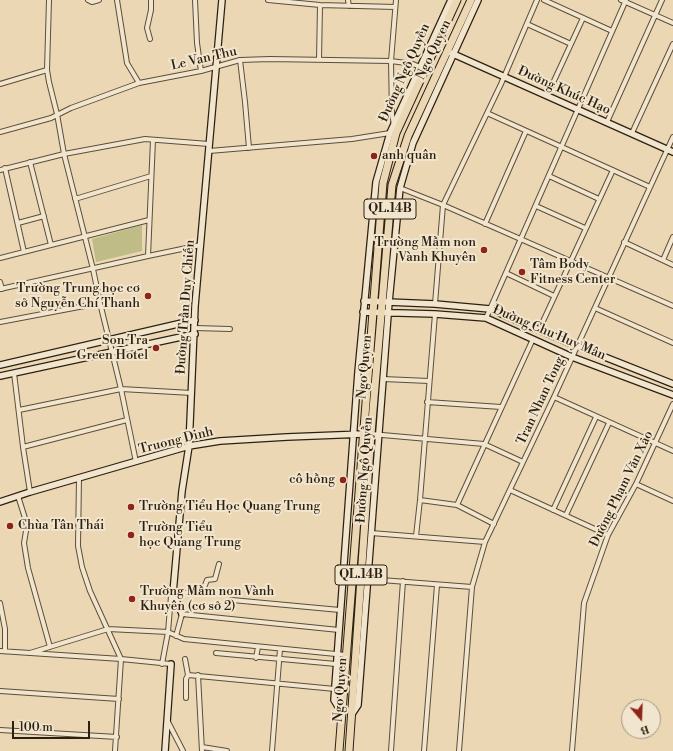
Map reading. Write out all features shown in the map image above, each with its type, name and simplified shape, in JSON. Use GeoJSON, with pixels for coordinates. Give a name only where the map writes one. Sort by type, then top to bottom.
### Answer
{"type":"FeatureCollection","features":[{"type":"Feature","properties":{"kind":"highway","name":"Ngo Quyen"},"geometry":{"type":"LineString","coordinates":[[339,751],[383,183],[393,133],[457,0]]}},
{"type":"Feature","properties":{"kind":"highway","name":"Ngo Quyen"},"geometry":{"type":"LineString","coordinates":[[349,751],[371,434],[386,302],[392,185],[408,136],[450,52],[471,0]]}},
{"type":"Feature","properties":{"kind":"street"},"geometry":{"type":"LineString","coordinates":[[49,0],[48,82],[57,114],[64,154],[113,353],[136,462]]}},
{"type":"Feature","properties":{"kind":"street"},"geometry":{"type":"LineString","coordinates":[[88,0],[92,2],[99,0]]}},
{"type":"Feature","properties":{"kind":"street"},"geometry":{"type":"LineString","coordinates":[[117,0],[127,63],[139,84]]}},
{"type":"Feature","properties":{"kind":"street"},"geometry":{"type":"LineString","coordinates":[[150,39],[148,28],[151,0]]}},
{"type":"Feature","properties":{"kind":"street"},"geometry":{"type":"LineString","coordinates":[[195,0],[197,43],[202,71]]}},
{"type":"Feature","properties":{"kind":"street","name":"Đường Trần Duy Chiến"},"geometry":{"type":"LineString","coordinates":[[182,614],[173,593],[182,491],[189,446],[195,320],[215,68],[222,0]]}},
{"type":"Feature","properties":{"kind":"street"},"geometry":{"type":"LineString","coordinates":[[268,0],[320,5],[395,7]]}},
{"type":"Feature","properties":{"kind":"street"},"geometry":{"type":"LineString","coordinates":[[348,0],[349,6]]}},
{"type":"Feature","properties":{"kind":"street"},"geometry":{"type":"LineString","coordinates":[[394,124],[392,114],[391,61],[396,0]]}},
{"type":"Feature","properties":{"kind":"street","name":"Đường Ngô Quyền"},"geometry":{"type":"LineString","coordinates":[[342,713],[334,700],[334,689],[363,312],[376,182],[393,133],[394,124],[450,0]]}},
{"type":"Feature","properties":{"kind":"street"},"geometry":{"type":"LineString","coordinates":[[386,302],[400,188],[413,143],[450,52],[478,0]]}},
{"type":"Feature","properties":{"kind":"street"},"geometry":{"type":"LineString","coordinates":[[435,304],[443,205],[504,77],[538,0]]}},
{"type":"Feature","properties":{"kind":"street"},"geometry":{"type":"LineString","coordinates":[[544,0],[612,31]]}},
{"type":"Feature","properties":{"kind":"street"},"geometry":{"type":"LineString","coordinates":[[607,122],[662,0]]}},
{"type":"Feature","properties":{"kind":"street"},"geometry":{"type":"LineString","coordinates":[[486,318],[562,147],[624,1],[673,23]]}},
{"type":"Feature","properties":{"kind":"street"},"geometry":{"type":"LineString","coordinates":[[319,60],[320,5]]}},
{"type":"Feature","properties":{"kind":"street"},"geometry":{"type":"LineString","coordinates":[[547,96],[583,18]]}},
{"type":"Feature","properties":{"kind":"street"},"geometry":{"type":"LineString","coordinates":[[527,24],[571,44]]}},
{"type":"Feature","properties":{"kind":"street"},"geometry":{"type":"LineString","coordinates":[[632,133],[673,44]]}},
{"type":"Feature","properties":{"kind":"street","name":"Đường Khúc Hạo"},"geometry":{"type":"LineString","coordinates":[[450,52],[670,151]]}},
{"type":"Feature","properties":{"kind":"street"},"geometry":{"type":"LineString","coordinates":[[240,60],[249,148]]}},
{"type":"Feature","properties":{"kind":"street","name":"Le Van Thu"},"geometry":{"type":"LineString","coordinates":[[0,132],[51,118],[57,114],[139,84],[215,68],[240,60],[391,61],[413,64],[420,67]]}},
{"type":"Feature","properties":{"kind":"street"},"geometry":{"type":"LineString","coordinates":[[0,84],[47,70]]}},
{"type":"Feature","properties":{"kind":"street"},"geometry":{"type":"LineString","coordinates":[[487,113],[650,187]]}},
{"type":"Feature","properties":{"kind":"street"},"geometry":{"type":"LineString","coordinates":[[485,224],[526,131]]}},
{"type":"Feature","properties":{"kind":"street"},"geometry":{"type":"LineString","coordinates":[[209,152],[352,139],[393,133]]}},
{"type":"Feature","properties":{"kind":"street","name":"Tran Nhan Tong"},"geometry":{"type":"LineString","coordinates":[[459,751],[472,587],[486,542],[554,398],[624,242],[650,187],[670,151],[673,137]]}},
{"type":"Feature","properties":{"kind":"street"},"geometry":{"type":"LineString","coordinates":[[0,170],[64,154],[145,139],[210,144]]}},
{"type":"Feature","properties":{"kind":"street"},"geometry":{"type":"LineString","coordinates":[[148,256],[153,140]]}},
{"type":"Feature","properties":{"kind":"street"},"geometry":{"type":"LineString","coordinates":[[30,162],[51,245]]}},
{"type":"Feature","properties":{"kind":"street"},"geometry":{"type":"LineString","coordinates":[[5,168],[24,252]]}},
{"type":"Feature","properties":{"kind":"street"},"geometry":{"type":"LineString","coordinates":[[539,330],[613,170]]}},
{"type":"Feature","properties":{"kind":"street"},"geometry":{"type":"LineString","coordinates":[[75,198],[151,176]]}},
{"type":"Feature","properties":{"kind":"street"},"geometry":{"type":"LineString","coordinates":[[549,176],[599,199]]}},
{"type":"Feature","properties":{"kind":"street"},"geometry":{"type":"LineString","coordinates":[[400,188],[443,205],[673,306]]}},
{"type":"Feature","properties":{"kind":"street"},"geometry":{"type":"LineString","coordinates":[[536,206],[585,228]]}},
{"type":"Feature","properties":{"kind":"street"},"geometry":{"type":"LineString","coordinates":[[18,224],[44,216]]}},
{"type":"Feature","properties":{"kind":"street"},"geometry":{"type":"LineString","coordinates":[[0,258],[150,220]]}},
{"type":"Feature","properties":{"kind":"street"},"geometry":{"type":"LineString","coordinates":[[662,260],[673,237]]}},
{"type":"Feature","properties":{"kind":"street"},"geometry":{"type":"LineString","coordinates":[[624,242],[673,265]]}},
{"type":"Feature","properties":{"kind":"street"},"geometry":{"type":"LineString","coordinates":[[0,282],[1,289],[201,245]]}},
{"type":"Feature","properties":{"kind":"street"},"geometry":{"type":"LineString","coordinates":[[506,273],[554,296]]}},
{"type":"Feature","properties":{"kind":"street","name":"Đường Chu Huy Mân"},"geometry":{"type":"LineString","coordinates":[[364,301],[435,304],[490,309],[577,346],[673,384]]}},
{"type":"Feature","properties":{"kind":"street"},"geometry":{"type":"LineString","coordinates":[[0,322],[100,303]]}},
{"type":"Feature","properties":{"kind":"street"},"geometry":{"type":"LineString","coordinates":[[595,308],[673,342]]}},
{"type":"Feature","properties":{"kind":"street","name":"Đường Chu Huy Mân"},"geometry":{"type":"LineString","coordinates":[[363,312],[435,314],[486,318],[572,356],[673,395]]}},
{"type":"Feature","properties":{"kind":"street","name":"Đường Ngô Quyền"},"geometry":{"type":"LineString","coordinates":[[351,715],[358,705],[383,378],[385,312]]}},
{"type":"Feature","properties":{"kind":"street"},"geometry":{"type":"LineString","coordinates":[[416,536],[435,314]]}},
{"type":"Feature","properties":{"kind":"street"},"geometry":{"type":"LineString","coordinates":[[0,365],[195,320]]}},
{"type":"Feature","properties":{"kind":"street"},"geometry":{"type":"LineString","coordinates":[[195,328],[230,329]]}},
{"type":"Feature","properties":{"kind":"street"},"geometry":{"type":"LineString","coordinates":[[0,376],[113,353],[195,334]]}},
{"type":"Feature","properties":{"kind":"street"},"geometry":{"type":"LineString","coordinates":[[457,505],[533,339]]}},
{"type":"Feature","properties":{"kind":"street"},"geometry":{"type":"LineString","coordinates":[[14,373],[22,447],[30,492]]}},
{"type":"Feature","properties":{"kind":"street"},"geometry":{"type":"LineString","coordinates":[[383,378],[429,381]]}},
{"type":"Feature","properties":{"kind":"street"},"geometry":{"type":"LineString","coordinates":[[19,410],[121,389],[192,393]]}},
{"type":"Feature","properties":{"kind":"street"},"geometry":{"type":"LineString","coordinates":[[554,398],[673,452]]}},
{"type":"Feature","properties":{"kind":"street"},"geometry":{"type":"LineString","coordinates":[[428,402],[501,408]]}},
{"type":"Feature","properties":{"kind":"street","name":"Đường Phạm Văn Xảo"},"geometry":{"type":"LineString","coordinates":[[572,751],[584,603],[608,535],[636,484],[673,404]]}},
{"type":"Feature","properties":{"kind":"street"},"geometry":{"type":"LineString","coordinates":[[553,510],[596,417]]}},
{"type":"Feature","properties":{"kind":"street"},"geometry":{"type":"LineString","coordinates":[[22,447],[127,420]]}},
{"type":"Feature","properties":{"kind":"street"},"geometry":{"type":"LineString","coordinates":[[566,515],[609,423]]}},
{"type":"Feature","properties":{"kind":"street","name":"Truong Dinh"},"geometry":{"type":"LineString","coordinates":[[0,502],[189,446],[220,441],[363,434]]}},
{"type":"Feature","properties":{"kind":"street"},"geometry":{"type":"LineString","coordinates":[[371,434],[484,444],[523,462]]}},
{"type":"Feature","properties":{"kind":"street"},"geometry":{"type":"LineString","coordinates":[[79,478],[78,546],[82,567],[90,591],[121,659],[115,751]]}},
{"type":"Feature","properties":{"kind":"street"},"geometry":{"type":"LineString","coordinates":[[636,484],[673,501]]}},
{"type":"Feature","properties":{"kind":"street"},"geometry":{"type":"LineString","coordinates":[[510,490],[608,535]]}},
{"type":"Feature","properties":{"kind":"street"},"geometry":{"type":"LineString","coordinates":[[18,496],[26,525],[24,544],[28,568],[50,647]]}},
{"type":"Feature","properties":{"kind":"street"},"geometry":{"type":"LineString","coordinates":[[420,500],[457,505],[494,524]]}},
{"type":"Feature","properties":{"kind":"street"},"geometry":{"type":"LineString","coordinates":[[372,533],[486,542]]}},
{"type":"Feature","properties":{"kind":"street"},"geometry":{"type":"LineString","coordinates":[[162,664],[168,632],[171,598],[173,593],[202,592],[207,580],[215,579],[219,564]]}},
{"type":"Feature","properties":{"kind":"street"},"geometry":{"type":"LineString","coordinates":[[368,578],[472,587]]}},
{"type":"Feature","properties":{"kind":"street"},"geometry":{"type":"LineString","coordinates":[[391,751],[403,581]]}},
{"type":"Feature","properties":{"kind":"street"},"geometry":{"type":"LineString","coordinates":[[424,751],[437,585]]}},
{"type":"Feature","properties":{"kind":"street"},"geometry":{"type":"LineString","coordinates":[[232,600],[340,610]]}},
{"type":"Feature","properties":{"kind":"street"},"geometry":{"type":"LineString","coordinates":[[0,603],[5,629],[2,651],[171,664],[165,751]]}},
{"type":"Feature","properties":{"kind":"street"},"geometry":{"type":"LineString","coordinates":[[176,636],[182,614],[339,630]]}},
{"type":"Feature","properties":{"kind":"street"},"geometry":{"type":"LineString","coordinates":[[30,653],[108,630],[168,632],[184,639],[346,655]]}},
{"type":"Feature","properties":{"kind":"street"},"geometry":{"type":"LineString","coordinates":[[256,658],[258,647]]}},
{"type":"Feature","properties":{"kind":"street"},"geometry":{"type":"LineString","coordinates":[[272,751],[280,649]]}},
{"type":"Feature","properties":{"kind":"street"},"geometry":{"type":"LineString","coordinates":[[307,662],[308,652]]}},
{"type":"Feature","properties":{"kind":"street"},"geometry":{"type":"LineString","coordinates":[[216,653],[256,658],[279,658],[336,664]]}},
{"type":"Feature","properties":{"kind":"street"},"geometry":{"type":"LineString","coordinates":[[185,658],[188,675],[186,679],[186,698]]}},
{"type":"Feature","properties":{"kind":"street"},"geometry":{"type":"LineString","coordinates":[[188,675],[334,689]]}},
{"type":"Feature","properties":{"kind":"street"},"geometry":{"type":"LineString","coordinates":[[198,675],[202,749],[227,751]]}},
{"type":"Feature","properties":{"kind":"street"},"geometry":{"type":"LineString","coordinates":[[0,692],[119,699]]}},
{"type":"Feature","properties":{"kind":"street"},"geometry":{"type":"LineString","coordinates":[[167,720],[184,751]]}},
{"type":"Feature","properties":{"kind":"street"},"geometry":{"type":"LineString","coordinates":[[0,730],[117,737]]}},
{"type":"Feature","properties":{"kind":"shaded area"},"geometry":{"type":"Polygon","coordinates":[[[142,225],[142,251],[96,262],[92,239],[142,225]]]}},
{"type":"Feature","properties":{"kind":"place","name":"anh quân"},"geometry":{"type":"Point","coordinates":[374,156]}},
{"type":"Feature","properties":{"kind":"place","name":"Trường Mầm non Vành Khuyên"},"geometry":{"type":"Point","coordinates":[484,250]}},
{"type":"Feature","properties":{"kind":"place","name":"Tâm Body Fitness Center"},"geometry":{"type":"Point","coordinates":[522,272]}},
{"type":"Feature","properties":{"kind":"place","name":"Trường Trung học cơ sở Nguyễn Chí Thanh"},"geometry":{"type":"Point","coordinates":[148,296]}},
{"type":"Feature","properties":{"kind":"place","name":"Son Tra Green Hotel"},"geometry":{"type":"Point","coordinates":[156,348]}},
{"type":"Feature","properties":{"kind":"place","name":"cô hồng"},"geometry":{"type":"Point","coordinates":[343,480]}},
{"type":"Feature","properties":{"kind":"place","name":"Trường Tiểu Học Quang Trung"},"geometry":{"type":"Point","coordinates":[131,507]}},
{"type":"Feature","properties":{"kind":"place","name":"Chùa Tân Thái"},"geometry":{"type":"Point","coordinates":[10,526]}},
{"type":"Feature","properties":{"kind":"place","name":"Trường Tiểu học Quang Trung"},"geometry":{"type":"Point","coordinates":[131,535]}},
{"type":"Feature","properties":{"kind":"place","name":"Trường Mầm non Vành Khuyên (cơ sở 2)"},"geometry":{"type":"Point","coordinates":[132,599]}}]}
